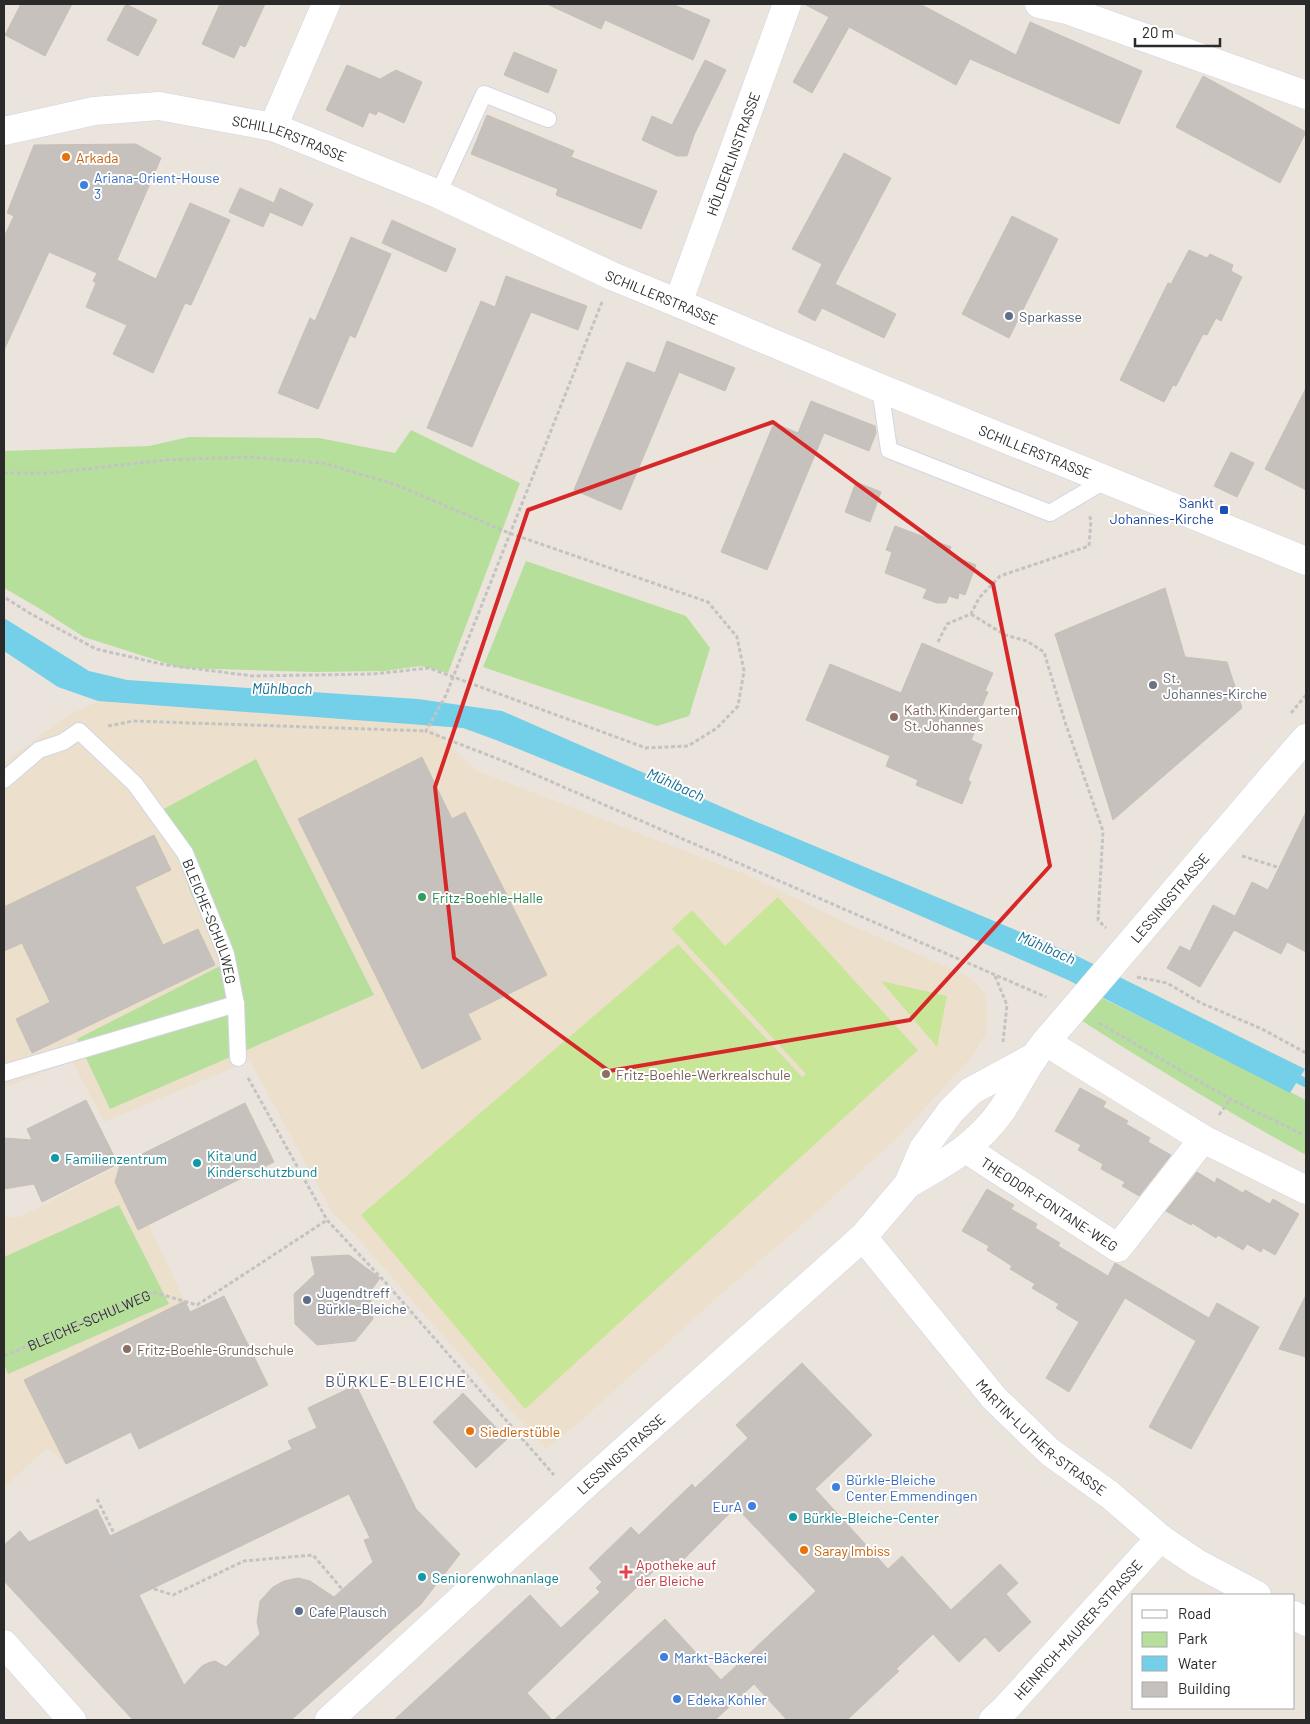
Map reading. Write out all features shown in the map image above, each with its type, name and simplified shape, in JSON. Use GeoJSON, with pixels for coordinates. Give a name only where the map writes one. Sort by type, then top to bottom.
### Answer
{"type":"FeatureCollection","features":[{"type":"Feature","properties":{"kind":"street"},"geometry":{"type":"LineString","coordinates":[[273,127],[326,4]]}},
{"type":"Feature","properties":{"kind":"street","name":"HÖLDERLINSTRASSE"},"geometry":{"type":"LineString","coordinates":[[678,304],[787,4]]}},
{"type":"Feature","properties":{"kind":"street"},"geometry":{"type":"LineString","coordinates":[[1039,4],[1066,10],[1306,94]]}},
{"type":"Feature","properties":{"kind":"street","name":"SCHILLERSTRASSE"},"geometry":{"type":"LineString","coordinates":[[4,131],[94,111],[159,106],[273,127],[438,194],[612,276],[880,388],[1095,487],[1306,560]]}},
{"type":"Feature","properties":{"kind":"street","name":"LESSINGSTRASSE"},"geometry":{"type":"LineString","coordinates":[[908,1184],[959,1154],[983,1133],[1001,1112],[1040,1050],[1306,738]]}},
{"type":"Feature","properties":{"kind":"street"},"geometry":{"type":"LineString","coordinates":[[1040,1050],[1203,1138],[1306,1190]]}},
{"type":"Feature","properties":{"kind":"street","name":"LESSINGSTRASSE"},"geometry":{"type":"LineString","coordinates":[[329,1720],[573,1496],[864,1237],[908,1184],[923,1149],[951,1111],[971,1091],[1040,1050]]}},
{"type":"Feature","properties":{"kind":"street","name":"THEODOR-FONTANE-WEG"},"geometry":{"type":"LineString","coordinates":[[966,1149],[1118,1248],[1203,1138]]}},
{"type":"Feature","properties":{"kind":"street","name":"MARTIN-LUTHER-STRASSE"},"geometry":{"type":"LineString","coordinates":[[864,1237],[994,1398],[1050,1452],[1110,1495],[1160,1538],[1197,1563],[1255,1594]]}},
{"type":"Feature","properties":{"kind":"street","name":"HEINRICH-MAURER-STRASSE"},"geometry":{"type":"LineString","coordinates":[[993,1720],[1160,1538]]}},
{"type":"Feature","properties":{"kind":"street"},"geometry":{"type":"LineString","coordinates":[[1295,1616],[1306,1622]]}},
{"type":"Feature","properties":{"kind":"street"},"geometry":{"type":"LineString","coordinates":[[4,1644],[72,1720]]}},
{"type":"Feature","properties":{"kind":"lane"},"geometry":{"type":"LineString","coordinates":[[438,194],[484,94],[548,119]]}},
{"type":"Feature","properties":{"kind":"lane"},"geometry":{"type":"LineString","coordinates":[[880,388],[889,450],[1050,514],[1095,487]]}},
{"type":"Feature","properties":{"kind":"lane"},"geometry":{"type":"LineString","coordinates":[[4,780],[39,750],[63,742],[79,732]]}},
{"type":"Feature","properties":{"kind":"lane","name":"BLEICHE-SCHULWEG"},"geometry":{"type":"LineString","coordinates":[[79,732],[135,784],[185,853],[226,954],[236,1004],[238,1058]]}},
{"type":"Feature","properties":{"kind":"lane"},"geometry":{"type":"LineString","coordinates":[[4,1073],[236,1004]]}},
{"type":"Feature","properties":{"kind":"path"},"geometry":{"type":"LineString","coordinates":[[426,731],[446,695],[612,276]]}},
{"type":"Feature","properties":{"kind":"path"},"geometry":{"type":"LineString","coordinates":[[4,473],[50,473],[173,460],[250,457],[323,463],[397,485],[509,533],[708,602],[737,637],[744,671],[738,706],[716,728],[688,746],[646,748],[429,668],[373,674],[253,676],[166,665],[96,649],[31,614],[4,597]]}},
{"type":"Feature","properties":{"kind":"path"},"geometry":{"type":"LineString","coordinates":[[938,642],[947,624],[972,614],[979,598],[1000,576],[1088,546],[1095,487]]}},
{"type":"Feature","properties":{"kind":"path"},"geometry":{"type":"LineString","coordinates":[[972,614],[1006,635],[1027,641],[1044,652],[1103,831],[1098,920],[1113,936],[1127,946]]}},
{"type":"Feature","properties":{"kind":"path"},"geometry":{"type":"LineString","coordinates":[[79,732],[133,721],[426,731],[506,762],[1049,998]]}},
{"type":"Feature","properties":{"kind":"path"},"geometry":{"type":"LineString","coordinates":[[1213,847],[1306,876]]}},
{"type":"Feature","properties":{"kind":"path"},"geometry":{"type":"LineString","coordinates":[[1107,972],[1166,983],[1201,1003],[1262,1030],[1306,1053]]}},
{"type":"Feature","properties":{"kind":"path"},"geometry":{"type":"LineString","coordinates":[[995,976],[1007,1005],[1003,1047]]}},
{"type":"Feature","properties":{"kind":"path"},"geometry":{"type":"LineString","coordinates":[[1078,1006],[1083,1014],[1230,1099],[1306,1136]]}},
{"type":"Feature","properties":{"kind":"path"},"geometry":{"type":"LineString","coordinates":[[238,1058],[327,1220],[573,1496]]}},
{"type":"Feature","properties":{"kind":"path","name":"BLEICHE-SCHULWEG"},"geometry":{"type":"LineString","coordinates":[[4,1356],[153,1292],[197,1305],[327,1220]]}},
{"type":"Feature","properties":{"kind":"path"},"geometry":{"type":"LineString","coordinates":[[97,1499],[139,1584],[173,1595],[244,1561],[313,1555],[342,1589]]}},
{"type":"Feature","properties":{"kind":"highlighted area"},"geometry":{"type":"Polygon","coordinates":[[[773,422],[993,584],[1050,866],[910,1020],[609,1071],[454,958],[435,787],[528,510],[773,422]]]}},
{"type":"Feature","properties":{"kind":"shaded area","name":"Fritz-Boehle-Werkrealschule"},"geometry":{"type":"Polygon","coordinates":[[[98,701],[430,725],[475,770],[750,876],[846,923],[970,977],[985,993],[987,1009],[986,1033],[969,1060],[898,1137],[810,1218],[719,1296],[583,1419],[546,1449],[443,1336],[363,1244],[332,1212],[250,1061],[104,1122],[72,1061],[4,1088],[4,763],[65,717],[98,701]]]}},
{"type":"Feature","properties":{"kind":"shaded area","name":"Fritz-Boehle-Grundschule"},"geometry":{"type":"Polygon","coordinates":[[[120,1165],[190,1312],[224,1296],[268,1385],[139,1449],[130,1433],[66,1464],[47,1448],[4,1488],[4,1217],[20,1217],[120,1165]]]}},
{"type":"Feature","properties":{"kind":"green space"},"geometry":{"type":"Polygon","coordinates":[[[411,430],[520,483],[448,673],[421,666],[384,671],[314,672],[181,668],[84,637],[4,588],[4,451],[149,446],[189,437],[319,438],[395,453],[411,430]]]}},
{"type":"Feature","properties":{"kind":"green space"},"geometry":{"type":"Polygon","coordinates":[[[526,561],[686,616],[710,648],[689,716],[657,726],[483,667],[526,561]]]}},
{"type":"Feature","properties":{"kind":"green space"},"geometry":{"type":"Polygon","coordinates":[[[256,759],[374,995],[110,1109],[77,1039],[224,964],[191,894],[162,810],[256,759]]]}},
{"type":"Feature","properties":{"kind":"green space"},"geometry":{"type":"Polygon","coordinates":[[[778,897],[918,1050],[525,1409],[361,1215],[678,944],[802,1077],[806,1074],[672,929],[692,910],[725,946],[778,897]]]}},
{"type":"Feature","properties":{"kind":"green space"},"geometry":{"type":"Polygon","coordinates":[[[881,981],[947,996],[937,1047],[881,981]]]}},
{"type":"Feature","properties":{"kind":"green space"},"geometry":{"type":"Polygon","coordinates":[[[1096,995],[1306,1100],[1306,1155],[1135,1055],[1079,1019],[1096,995]]]}},
{"type":"Feature","properties":{"kind":"green space"},"geometry":{"type":"Polygon","coordinates":[[[119,1205],[169,1304],[8,1374],[4,1364],[4,1257],[119,1205]]]}},
{"type":"Feature","properties":{"kind":"water"},"geometry":{"type":"Polygon","coordinates":[[[4,618],[89,671],[127,680],[418,699],[502,711],[745,817],[1073,954],[1305,1069],[1290,1093],[1068,980],[778,854],[463,728],[98,701],[58,687],[4,651],[4,618]]]}},
{"type":"Feature","properties":{"kind":"building"},"geometry":{"type":"Polygon","coordinates":[[[21,4],[72,4],[45,56],[5,35],[21,4]]]}},
{"type":"Feature","properties":{"kind":"building"},"geometry":{"type":"Polygon","coordinates":[[[126,4],[157,20],[138,56],[107,40],[126,4]]]}},
{"type":"Feature","properties":{"kind":"building"},"geometry":{"type":"Polygon","coordinates":[[[220,4],[265,4],[245,47],[240,45],[234,58],[202,44],[220,4]]]}},
{"type":"Feature","properties":{"kind":"building"},"geometry":{"type":"Polygon","coordinates":[[[547,4],[672,4],[710,20],[693,60],[605,20],[601,29],[547,4]]]}},
{"type":"Feature","properties":{"kind":"building"},"geometry":{"type":"Polygon","coordinates":[[[804,4],[920,4],[1016,55],[1030,22],[1142,71],[1119,124],[970,59],[956,85],[849,27],[812,93],[793,82],[829,17],[804,4]]]}},
{"type":"Feature","properties":{"kind":"building"},"geometry":{"type":"Polygon","coordinates":[[[514,52],[557,70],[548,93],[504,75],[514,52]]]}},
{"type":"Feature","properties":{"kind":"building"},"geometry":{"type":"Polygon","coordinates":[[[705,60],[726,70],[694,135],[687,156],[677,156],[642,140],[652,116],[672,125],[705,60]]]}},
{"type":"Feature","properties":{"kind":"building"},"geometry":{"type":"Polygon","coordinates":[[[347,65],[380,79],[396,70],[422,82],[404,123],[378,111],[376,115],[369,112],[363,127],[326,110],[347,65]]]}},
{"type":"Feature","properties":{"kind":"building"},"geometry":{"type":"Polygon","coordinates":[[[1203,76],[1306,132],[1280,183],[1176,127],[1203,76]]]}},
{"type":"Feature","properties":{"kind":"building"},"geometry":{"type":"Polygon","coordinates":[[[487,115],[574,151],[571,157],[657,191],[641,229],[556,195],[558,189],[471,154],[487,115]]]}},
{"type":"Feature","properties":{"kind":"building"},"geometry":{"type":"Polygon","coordinates":[[[136,144],[161,158],[117,260],[156,279],[190,203],[230,220],[191,305],[185,303],[153,373],[113,354],[127,325],[86,307],[96,283],[93,281],[97,273],[49,252],[4,350],[4,237],[14,216],[7,213],[34,145],[136,144]]]}},
{"type":"Feature","properties":{"kind":"building"},"geometry":{"type":"Polygon","coordinates":[[[844,153],[891,178],[835,284],[896,314],[884,338],[822,308],[815,321],[798,312],[822,264],[792,249],[844,153]]]}},
{"type":"Feature","properties":{"kind":"building"},"geometry":{"type":"Polygon","coordinates":[[[240,188],[274,203],[280,188],[313,204],[302,226],[270,212],[263,227],[229,212],[240,188]]]}},
{"type":"Feature","properties":{"kind":"building"},"geometry":{"type":"Polygon","coordinates":[[[1012,216],[1058,239],[1009,338],[962,314],[1012,216]]]}},
{"type":"Feature","properties":{"kind":"building"},"geometry":{"type":"Polygon","coordinates":[[[392,220],[456,249],[446,272],[382,243],[392,220]]]}},
{"type":"Feature","properties":{"kind":"building"},"geometry":{"type":"Polygon","coordinates":[[[351,237],[391,254],[355,338],[350,335],[318,409],[278,393],[310,318],[315,321],[351,237]]]}},
{"type":"Feature","properties":{"kind":"building"},"geometry":{"type":"Polygon","coordinates":[[[1189,250],[1207,258],[1210,254],[1233,265],[1231,271],[1242,277],[1221,321],[1216,318],[1207,335],[1203,334],[1176,386],[1173,385],[1164,402],[1120,380],[1168,283],[1171,284],[1189,250]]]}},
{"type":"Feature","properties":{"kind":"building"},"geometry":{"type":"Polygon","coordinates":[[[506,276],[587,306],[578,330],[531,312],[472,447],[427,428],[481,301],[495,307],[506,276]]]}},
{"type":"Feature","properties":{"kind":"building"},"geometry":{"type":"Polygon","coordinates":[[[667,341],[735,368],[725,391],[679,372],[621,510],[574,490],[627,362],[655,373],[667,341]]]}},
{"type":"Feature","properties":{"kind":"building"},"geometry":{"type":"Polygon","coordinates":[[[1306,388],[1306,490],[1265,469],[1306,388]]]}},
{"type":"Feature","properties":{"kind":"building"},"geometry":{"type":"Polygon","coordinates":[[[811,401],[875,426],[876,433],[869,451],[824,433],[767,570],[721,552],[774,423],[798,433],[811,401]]]}},
{"type":"Feature","properties":{"kind":"building"},"geometry":{"type":"Polygon","coordinates":[[[1231,452],[1254,463],[1237,497],[1214,486],[1231,452]]]}},
{"type":"Feature","properties":{"kind":"building"},"geometry":{"type":"Polygon","coordinates":[[[856,482],[881,492],[870,522],[845,512],[856,482]]]}},
{"type":"Feature","properties":{"kind":"building"},"geometry":{"type":"Polygon","coordinates":[[[895,526],[951,547],[948,554],[976,565],[965,595],[959,593],[958,599],[949,596],[946,603],[937,603],[923,598],[927,589],[885,573],[892,552],[886,550],[895,526]]]}},
{"type":"Feature","properties":{"kind":"building","name":"St. Johannes-Kirche"},"geometry":{"type":"Polygon","coordinates":[[[1165,588],[1185,657],[1227,662],[1242,708],[1113,820],[1055,634],[1165,588]]]}},
{"type":"Feature","properties":{"kind":"building","name":"Kath. Kindergarten St. Johannes"},"geometry":{"type":"Polygon","coordinates":[[[922,643],[993,673],[985,691],[988,692],[981,708],[984,710],[971,740],[982,745],[968,780],[971,782],[962,804],[916,785],[918,780],[886,766],[890,756],[806,720],[830,664],[901,693],[922,643]]]}},
{"type":"Feature","properties":{"kind":"building","name":"Fritz-Boehle-Halle"},"geometry":{"type":"Polygon","coordinates":[[[422,757],[452,819],[465,812],[547,975],[468,1014],[481,1039],[422,1069],[298,819],[422,757]]]}},
{"type":"Feature","properties":{"kind":"building"},"geometry":{"type":"Polygon","coordinates":[[[1306,812],[1306,952],[1287,942],[1281,954],[1234,930],[1200,987],[1167,968],[1180,946],[1190,951],[1213,905],[1235,916],[1252,882],[1268,890],[1306,812]]]}},
{"type":"Feature","properties":{"kind":"building"},"geometry":{"type":"Polygon","coordinates":[[[154,835],[171,870],[135,887],[163,945],[198,929],[215,965],[32,1053],[16,1019],[50,1002],[22,943],[4,951],[4,907],[154,835]]]}},
{"type":"Feature","properties":{"kind":"building"},"geometry":{"type":"Polygon","coordinates":[[[1080,1088],[1106,1102],[1103,1107],[1128,1121],[1126,1124],[1150,1138],[1148,1142],[1171,1155],[1139,1196],[1122,1186],[1125,1182],[1101,1169],[1103,1164],[1078,1150],[1081,1145],[1055,1131],[1080,1088]]]}},
{"type":"Feature","properties":{"kind":"building","name":"Familienzentrum"},"geometry":{"type":"Polygon","coordinates":[[[86,1100],[118,1164],[42,1202],[34,1184],[4,1189],[4,1138],[32,1140],[27,1129],[86,1100]]]}},
{"type":"Feature","properties":{"kind":"building","name":"Kita und Kinderschutzbund"},"geometry":{"type":"Polygon","coordinates":[[[245,1103],[274,1162],[138,1230],[115,1182],[120,1165],[245,1103]]]}},
{"type":"Feature","properties":{"kind":"building"},"geometry":{"type":"Polygon","coordinates":[[[1197,1172],[1215,1183],[1217,1178],[1243,1193],[1245,1190],[1270,1204],[1273,1199],[1299,1214],[1275,1255],[1263,1248],[1261,1252],[1247,1244],[1243,1250],[1218,1235],[1216,1238],[1192,1223],[1191,1225],[1166,1211],[1197,1172]]]}},
{"type":"Feature","properties":{"kind":"building"},"geometry":{"type":"Polygon","coordinates":[[[987,1189],[1014,1205],[1011,1209],[1037,1224],[1035,1228],[1060,1243],[1058,1246],[1108,1276],[1115,1263],[1209,1318],[1217,1303],[1259,1327],[1191,1449],[1149,1427],[1196,1341],[1125,1298],[1069,1392],[1046,1378],[1079,1322],[1056,1308],[1059,1304],[1032,1288],[1035,1284],[1010,1269],[1012,1266],[987,1250],[989,1246],[962,1231],[987,1189]]]}},
{"type":"Feature","properties":{"kind":"building","name":"Jugendtreff Bürkle-Bleiche"},"geometry":{"type":"Polygon","coordinates":[[[349,1255],[380,1278],[370,1292],[373,1319],[355,1341],[317,1345],[295,1324],[294,1294],[315,1274],[311,1257],[349,1255]]]}},
{"type":"Feature","properties":{"kind":"building"},"geometry":{"type":"Polygon","coordinates":[[[1306,1295],[1306,1357],[1279,1349],[1306,1295]]]}},
{"type":"Feature","properties":{"kind":"building","name":"Fritz-Boehle-Grundschule"},"geometry":{"type":"Polygon","coordinates":[[[224,1296],[268,1385],[139,1449],[131,1432],[66,1464],[24,1380],[185,1301],[190,1312],[224,1296]]]}},
{"type":"Feature","properties":{"kind":"building"},"geometry":{"type":"Polygon","coordinates":[[[802,1363],[872,1435],[815,1489],[888,1569],[902,1556],[951,1610],[1000,1564],[1018,1583],[1006,1594],[1031,1622],[999,1652],[985,1637],[959,1662],[933,1634],[896,1669],[899,1671],[847,1720],[787,1720],[754,1684],[715,1720],[554,1720],[665,1619],[721,1680],[816,1591],[736,1507],[677,1566],[668,1557],[527,1693],[552,1720],[394,1720],[530,1595],[561,1628],[600,1592],[596,1588],[602,1582],[589,1568],[631,1527],[639,1535],[692,1484],[695,1488],[748,1438],[736,1425],[802,1363]]]}},
{"type":"Feature","properties":{"kind":"building"},"geometry":{"type":"Polygon","coordinates":[[[356,1385],[416,1509],[460,1554],[421,1604],[291,1720],[133,1720],[4,1581],[4,1545],[20,1531],[29,1542],[97,1509],[110,1536],[292,1449],[288,1441],[317,1428],[308,1408],[356,1385]],[[349,1494],[139,1595],[184,1685],[202,1666],[208,1663],[215,1661],[226,1667],[260,1634],[257,1622],[260,1601],[273,1587],[284,1581],[298,1578],[310,1581],[334,1597],[373,1562],[364,1540],[370,1538],[349,1494]]]}},
{"type":"Feature","properties":{"kind":"building","name":"Siedlerstüble"},"geometry":{"type":"Polygon","coordinates":[[[463,1393],[507,1439],[476,1468],[433,1422],[463,1393]]]}},
{"type":"Feature","properties":{"kind":"waterway","name":"Mühlbach"},"geometry":{"type":"LineString","coordinates":[[1288,1074],[1306,1083]]}},
{"type":"Feature","properties":{"kind":"place","name":"Arkada"},"geometry":{"type":"Point","coordinates":[66,157]}},
{"type":"Feature","properties":{"kind":"place","name":"Ariana-Orient-House 3"},"geometry":{"type":"Point","coordinates":[84,185]}},
{"type":"Feature","properties":{"kind":"place","name":"Sparkasse"},"geometry":{"type":"Point","coordinates":[1009,316]}},
{"type":"Feature","properties":{"kind":"place","name":"Sankt Johannes-Kirche"},"geometry":{"type":"Point","coordinates":[1224,510]}},
{"type":"Feature","properties":{"kind":"place","name":"St. Johannes-Kirche"},"geometry":{"type":"Point","coordinates":[1153,685]}},
{"type":"Feature","properties":{"kind":"place","name":"Kath. Kindergarten St. Johannes"},"geometry":{"type":"Point","coordinates":[894,717]}},
{"type":"Feature","properties":{"kind":"place","name":"Fritz-Boehle-Halle"},"geometry":{"type":"Point","coordinates":[422,897]}},
{"type":"Feature","properties":{"kind":"place","name":"Fritz-Boehle-Werkrealschule"},"geometry":{"type":"Point","coordinates":[606,1074]}},
{"type":"Feature","properties":{"kind":"place","name":"Familienzentrum"},"geometry":{"type":"Point","coordinates":[55,1158]}},
{"type":"Feature","properties":{"kind":"place","name":"Kita und Kinderschutzbund"},"geometry":{"type":"Point","coordinates":[197,1163]}},
{"type":"Feature","properties":{"kind":"place","name":"Jugendtreff Bürkle-Bleiche"},"geometry":{"type":"Point","coordinates":[307,1300]}},
{"type":"Feature","properties":{"kind":"place","name":"Fritz-Boehle-Grundschule"},"geometry":{"type":"Point","coordinates":[127,1349]}},
{"type":"Feature","properties":{"kind":"place","name":"Siedlerstüble"},"geometry":{"type":"Point","coordinates":[470,1431]}},
{"type":"Feature","properties":{"kind":"place","name":"Bürkle-Bleiche Center Emmendingen"},"geometry":{"type":"Point","coordinates":[836,1487]}},
{"type":"Feature","properties":{"kind":"place","name":"EurA"},"geometry":{"type":"Point","coordinates":[752,1506]}},
{"type":"Feature","properties":{"kind":"place","name":"Bürkle-Bleiche-Center"},"geometry":{"type":"Point","coordinates":[793,1517]}},
{"type":"Feature","properties":{"kind":"place","name":"Saray Imbiss"},"geometry":{"type":"Point","coordinates":[804,1550]}},
{"type":"Feature","properties":{"kind":"place","name":"Apotheke auf der Bleiche"},"geometry":{"type":"Point","coordinates":[626,1572]}},
{"type":"Feature","properties":{"kind":"place","name":"Seniorenwohnanlage"},"geometry":{"type":"Point","coordinates":[422,1577]}},
{"type":"Feature","properties":{"kind":"place","name":"Cafe Plausch"},"geometry":{"type":"Point","coordinates":[299,1611]}},
{"type":"Feature","properties":{"kind":"place","name":"Markt-Bäckerei"},"geometry":{"type":"Point","coordinates":[664,1657]}},
{"type":"Feature","properties":{"kind":"place","name":"Edeka Kohler"},"geometry":{"type":"Point","coordinates":[677,1699]}},
{"type":"Feature","properties":{"kind":"district","name":"BÜRKLE-BLEICHE"},"geometry":{"type":"Point","coordinates":[396,1380]}}]}
